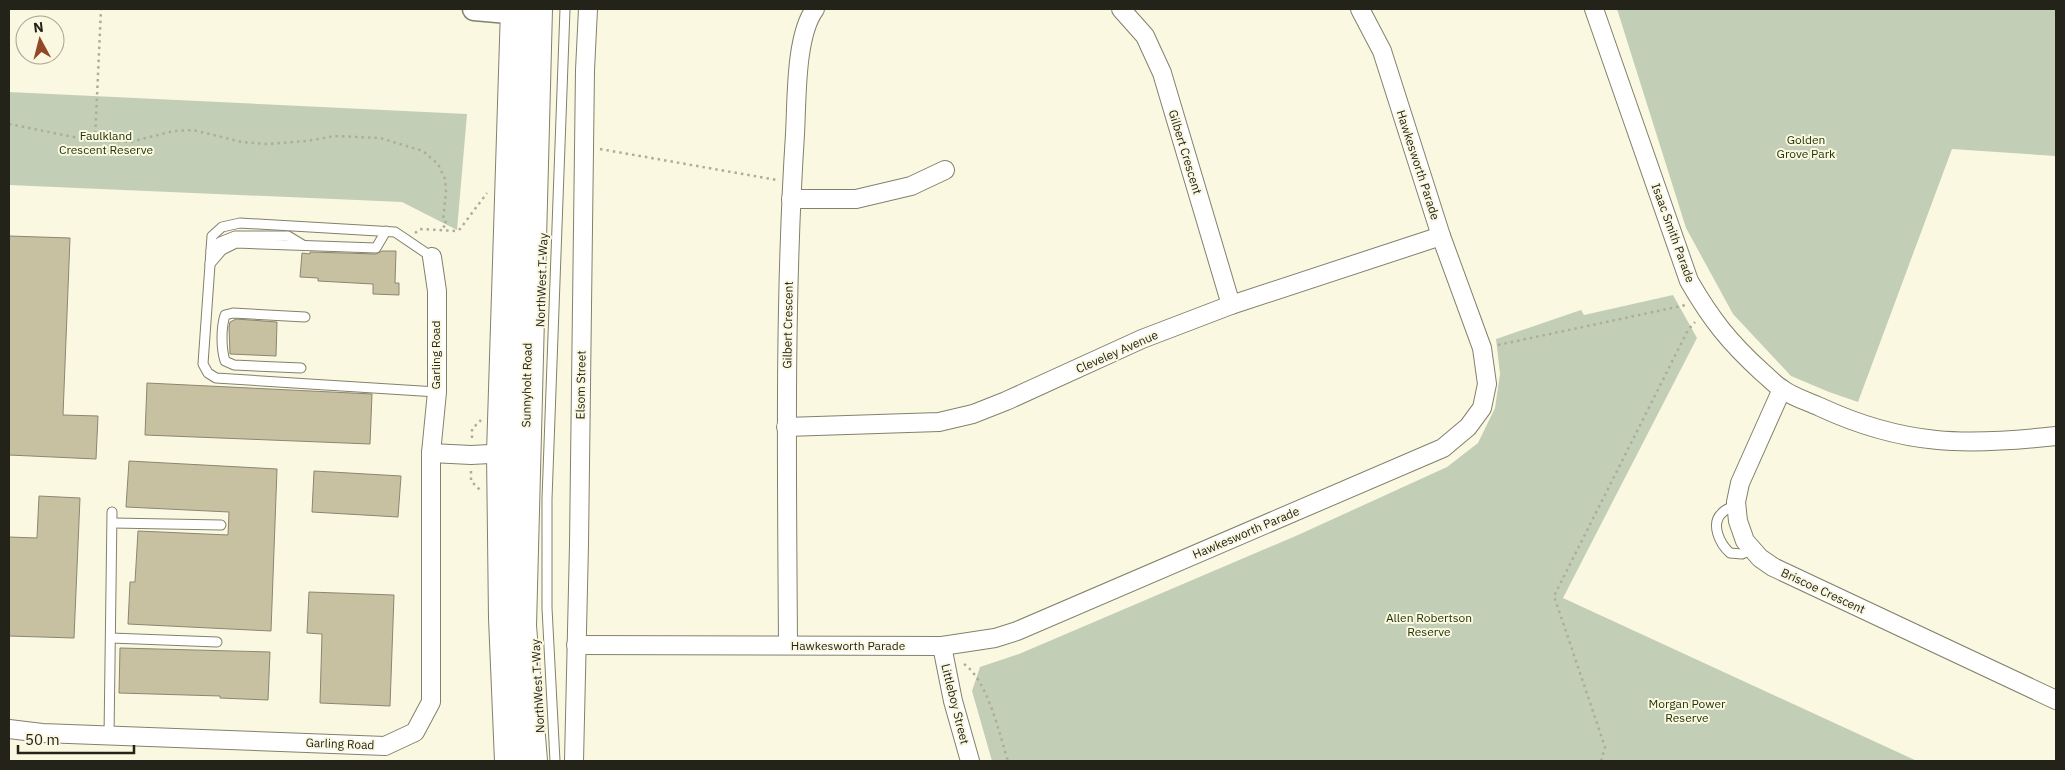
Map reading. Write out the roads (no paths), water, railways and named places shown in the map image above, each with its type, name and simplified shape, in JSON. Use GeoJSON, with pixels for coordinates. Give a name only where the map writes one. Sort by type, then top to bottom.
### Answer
{"type":"FeatureCollection","features":[{"type":"Feature","properties":{"kind":"main road","name":"Sunnyholt Road"},"geometry":{"type":"LineString","coordinates":[[509,761],[503,608],[514,453],[526,11]]}},
{"type":"Feature","properties":{"kind":"main road","name":"Sunnyholt Road"},"geometry":{"type":"LineString","coordinates":[[514,453],[522,626],[533,761]]}},
{"type":"Feature","properties":{"kind":"street"},"geometry":{"type":"LineString","coordinates":[[474,9],[526,11]]}},
{"type":"Feature","properties":{"kind":"street","name":"Elsom Street"},"geometry":{"type":"LineString","coordinates":[[574,761],[588,9]]}},
{"type":"Feature","properties":{"kind":"street","name":"Gilbert Crescent"},"geometry":{"type":"LineString","coordinates":[[788,645],[786,427],[792,191],[801,44],[810,16],[815,9]]}},
{"type":"Feature","properties":{"kind":"street","name":"Gilbert Crescent"},"geometry":{"type":"LineString","coordinates":[[1121,9],[1145,36],[1162,73],[1231,305]]}},
{"type":"Feature","properties":{"kind":"street","name":"Hawkesworth Parade"},"geometry":{"type":"LineString","coordinates":[[576,645],[942,646],[995,638],[1017,631],[1443,448],[1468,427],[1482,408],[1487,384],[1482,348],[1441,236],[1382,51],[1360,9]]}},
{"type":"Feature","properties":{"kind":"street","name":"Isaac Smith Parade"},"geometry":{"type":"LineString","coordinates":[[1594,9],[1686,273],[1712,320],[1740,352],[1782,389],[1842,417],[1874,429],[1934,441],[1968,442],[2056,436]]}},
{"type":"Feature","properties":{"kind":"street"},"geometry":{"type":"LineString","coordinates":[[792,191],[856,199],[911,186],[945,170]]}},
{"type":"Feature","properties":{"kind":"street","name":"Cleveley Avenue"},"geometry":{"type":"LineString","coordinates":[[786,427],[939,422],[973,414],[1006,401],[1142,339],[1231,305],[1441,236]]}},
{"type":"Feature","properties":{"kind":"street","name":"Garling Road"},"geometry":{"type":"LineString","coordinates":[[9,729],[42,733],[385,746],[415,732],[431,702],[431,453],[437,392],[437,290],[432,257]]}},
{"type":"Feature","properties":{"kind":"street","name":"Briscoe Crescent"},"geometry":{"type":"LineString","coordinates":[[1782,389],[1740,482],[1736,505],[1740,530],[1752,549],[1773,567],[2056,700]]}},
{"type":"Feature","properties":{"kind":"street"},"geometry":{"type":"LineString","coordinates":[[431,453],[514,453]]}},
{"type":"Feature","properties":{"kind":"street","name":"Littleboy Street"},"geometry":{"type":"LineString","coordinates":[[942,646],[953,701],[970,761]]}},
{"type":"Feature","properties":{"kind":"lane","name":"NorthWest T-Way"},"geometry":{"type":"LineString","coordinates":[[555,761],[547,608],[547,499],[565,9]]}},
{"type":"Feature","properties":{"kind":"lane"},"geometry":{"type":"LineString","coordinates":[[432,257],[395,232],[240,223],[222,227],[212,236],[203,364],[208,373],[216,378],[437,392]]}},
{"type":"Feature","properties":{"kind":"lane"},"geometry":{"type":"LineString","coordinates":[[210,264],[222,250],[236,243],[376,248],[386,231]]}},
{"type":"Feature","properties":{"kind":"lane"},"geometry":{"type":"LineString","coordinates":[[211,251],[220,242],[234,236],[288,236],[306,246]]}},
{"type":"Feature","properties":{"kind":"lane"},"geometry":{"type":"LineString","coordinates":[[302,368],[234,365],[225,361],[222,353],[225,315],[233,313],[305,317]]}},
{"type":"Feature","properties":{"kind":"lane"},"geometry":{"type":"LineString","coordinates":[[109,736],[112,512]]}},
{"type":"Feature","properties":{"kind":"lane"},"geometry":{"type":"LineString","coordinates":[[112,523],[221,524]]}},
{"type":"Feature","properties":{"kind":"lane"},"geometry":{"type":"LineString","coordinates":[[111,638],[217,642]]}},
{"type":"Feature","properties":{"kind":"park label","name":"Faulkland Crescent Reserve"},"geometry":{"type":"Point","coordinates":[106,143]}},
{"type":"Feature","properties":{"kind":"park label","name":"Golden Grove Park"},"geometry":{"type":"Point","coordinates":[1806,147]}},
{"type":"Feature","properties":{"kind":"park label","name":"Allen Robertson Reserve"},"geometry":{"type":"Point","coordinates":[1429,625]}},
{"type":"Feature","properties":{"kind":"park label","name":"Morgan Power Reserve"},"geometry":{"type":"Point","coordinates":[1687,711]}}]}
